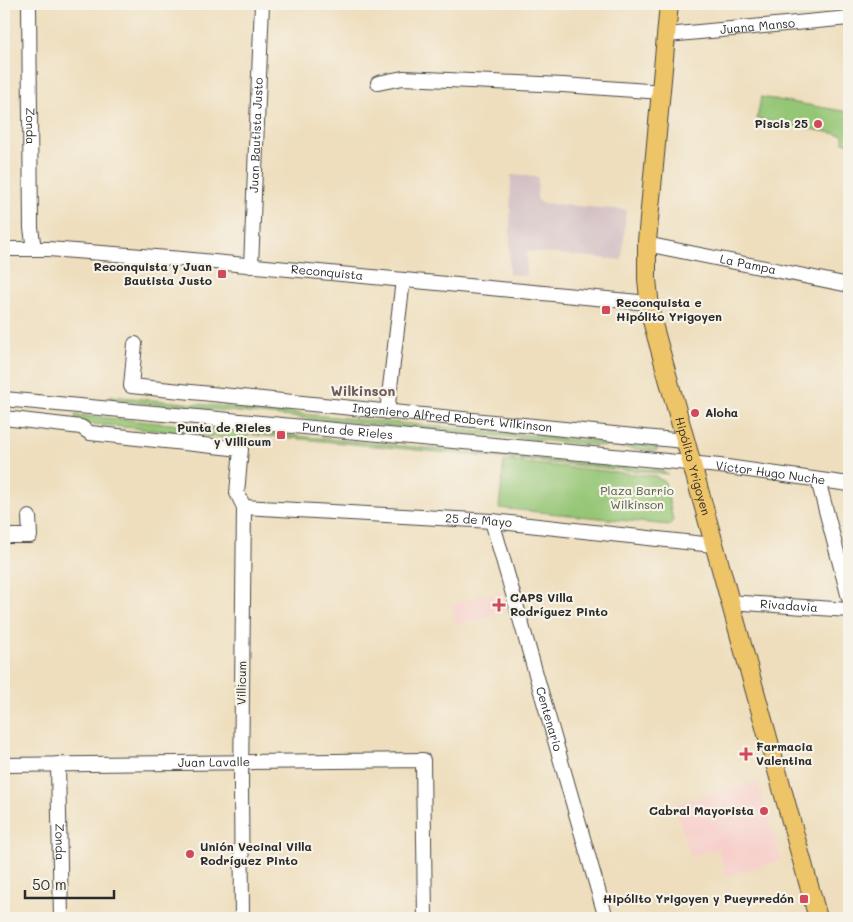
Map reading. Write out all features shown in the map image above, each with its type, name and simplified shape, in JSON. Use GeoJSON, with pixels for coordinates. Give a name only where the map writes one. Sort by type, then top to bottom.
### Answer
{"type":"FeatureCollection","features":[{"type":"Feature","properties":{"kind":"main road","name":"Hipólito Yrigoyen"},"geometry":{"type":"LineString","coordinates":[[669,4],[646,244],[649,303],[656,341],[818,918]]}},
{"type":"Feature","properties":{"kind":"street","name":"Zonda"},"geometry":{"type":"LineString","coordinates":[[29,4],[31,228],[34,249]]}},
{"type":"Feature","properties":{"kind":"street","name":"Juan Bautista Justo"},"geometry":{"type":"LineString","coordinates":[[250,266],[262,4]]}},
{"type":"Feature","properties":{"kind":"street","name":"Juana Manso"},"geometry":{"type":"LineString","coordinates":[[667,35],[849,18]]}},
{"type":"Feature","properties":{"kind":"street"},"geometry":{"type":"LineString","coordinates":[[378,82],[394,79],[413,79],[563,85],[662,92]]}},
{"type":"Feature","properties":{"kind":"street","name":"La Pampa"},"geometry":{"type":"LineString","coordinates":[[646,244],[849,285]]}},
{"type":"Feature","properties":{"kind":"street","name":"Reconquista"},"geometry":{"type":"LineString","coordinates":[[4,249],[34,249],[250,266],[649,303]]}},
{"type":"Feature","properties":{"kind":"street"},"geometry":{"type":"LineString","coordinates":[[388,412],[403,280]]}},
{"type":"Feature","properties":{"kind":"street","name":"Ingeniero Alfred Robert Wilkinson"},"geometry":{"type":"LineString","coordinates":[[135,344],[131,386],[684,441]]}},
{"type":"Feature","properties":{"kind":"street","name":"Punta de Rieles"},"geometry":{"type":"LineString","coordinates":[[4,399],[690,464]]}},
{"type":"Feature","properties":{"kind":"street","name":"Villicum"},"geometry":{"type":"LineString","coordinates":[[4,418],[81,427],[90,433],[241,449],[237,493],[244,507],[241,762],[242,918]]}},
{"type":"Feature","properties":{"kind":"street","name":"Víctor Hugo Nuche"},"geometry":{"type":"LineString","coordinates":[[690,464],[849,484]]}},
{"type":"Feature","properties":{"kind":"street"},"geometry":{"type":"LineString","coordinates":[[818,480],[849,598]]}},
{"type":"Feature","properties":{"kind":"street","name":"25 de Mayo"},"geometry":{"type":"LineString","coordinates":[[244,507],[492,521],[713,545]]}},
{"type":"Feature","properties":{"kind":"street"},"geometry":{"type":"LineString","coordinates":[[4,536],[30,536],[29,517]]}},
{"type":"Feature","properties":{"kind":"street","name":"Centenario"},"geometry":{"type":"LineString","coordinates":[[492,521],[606,918]]}},
{"type":"Feature","properties":{"kind":"street","name":"Rivadavia"},"geometry":{"type":"LineString","coordinates":[[729,602],[849,610]]}},
{"type":"Feature","properties":{"kind":"street","name":"Juan Lavalle"},"geometry":{"type":"LineString","coordinates":[[4,765],[423,760],[426,918]]}},
{"type":"Feature","properties":{"kind":"street","name":"Zonda"},"geometry":{"type":"LineString","coordinates":[[58,764],[61,918]]}},
{"type":"Feature","properties":{"kind":"shaded area"},"geometry":{"type":"Polygon","coordinates":[[[511,175],[538,177],[537,198],[541,203],[626,210],[622,260],[527,251],[526,276],[509,274],[511,175]]]}},
{"type":"Feature","properties":{"kind":"shaded area"},"geometry":{"type":"Polygon","coordinates":[[[499,591],[505,611],[457,625],[451,605],[499,591]]]}},
{"type":"Feature","properties":{"kind":"shaded area"},"geometry":{"type":"Polygon","coordinates":[[[758,781],[781,860],[726,876],[718,849],[690,856],[675,804],[758,781]]]}},
{"type":"Feature","properties":{"kind":"green space","name":"Piscis 25"},"geometry":{"type":"Polygon","coordinates":[[[761,97],[849,112],[849,144],[843,142],[843,135],[757,119],[761,97]]]}},
{"type":"Feature","properties":{"kind":"green space"},"geometry":{"type":"Polygon","coordinates":[[[111,396],[656,447],[658,449],[656,451],[110,400],[111,396]]]}},
{"type":"Feature","properties":{"kind":"green space"},"geometry":{"type":"Polygon","coordinates":[[[75,415],[659,470],[668,474],[248,434],[247,440],[76,422],[75,415]]]}},
{"type":"Feature","properties":{"kind":"green space","name":"Plaza Barrio Wilkinson"},"geometry":{"type":"Polygon","coordinates":[[[504,461],[655,476],[665,482],[673,520],[669,525],[499,508],[504,461]]]}},
{"type":"Feature","properties":{"kind":"place","name":"Piscis 25"},"geometry":{"type":"Point","coordinates":[818,124]}},
{"type":"Feature","properties":{"kind":"place","name":"Reconquista y Juan Bautista Justo"},"geometry":{"type":"Point","coordinates":[222,274]}},
{"type":"Feature","properties":{"kind":"place","name":"Reconquista e Hipólito Yrigoyen"},"geometry":{"type":"Point","coordinates":[606,310]}},
{"type":"Feature","properties":{"kind":"place","name":"Aloha"},"geometry":{"type":"Point","coordinates":[695,413]}},
{"type":"Feature","properties":{"kind":"place","name":"Punta de Rieles y Villicum"},"geometry":{"type":"Point","coordinates":[281,435]}},
{"type":"Feature","properties":{"kind":"place","name":"CAPS Villa Rodríguez Pinto"},"geometry":{"type":"Point","coordinates":[499,605]}},
{"type":"Feature","properties":{"kind":"place","name":"Farmacia Valentina"},"geometry":{"type":"Point","coordinates":[746,754]}},
{"type":"Feature","properties":{"kind":"place","name":"Cabral Mayorista"},"geometry":{"type":"Point","coordinates":[764,811]}},
{"type":"Feature","properties":{"kind":"place","name":"Unión Vecinal Villa Rodríguez Pinto"},"geometry":{"type":"Point","coordinates":[190,854]}},
{"type":"Feature","properties":{"kind":"place","name":"Hipólito Yrigoyen y Pueyrredón"},"geometry":{"type":"Point","coordinates":[804,899]}},
{"type":"Feature","properties":{"kind":"district","name":"Wilkinson"},"geometry":{"type":"Point","coordinates":[363,391]}}]}
